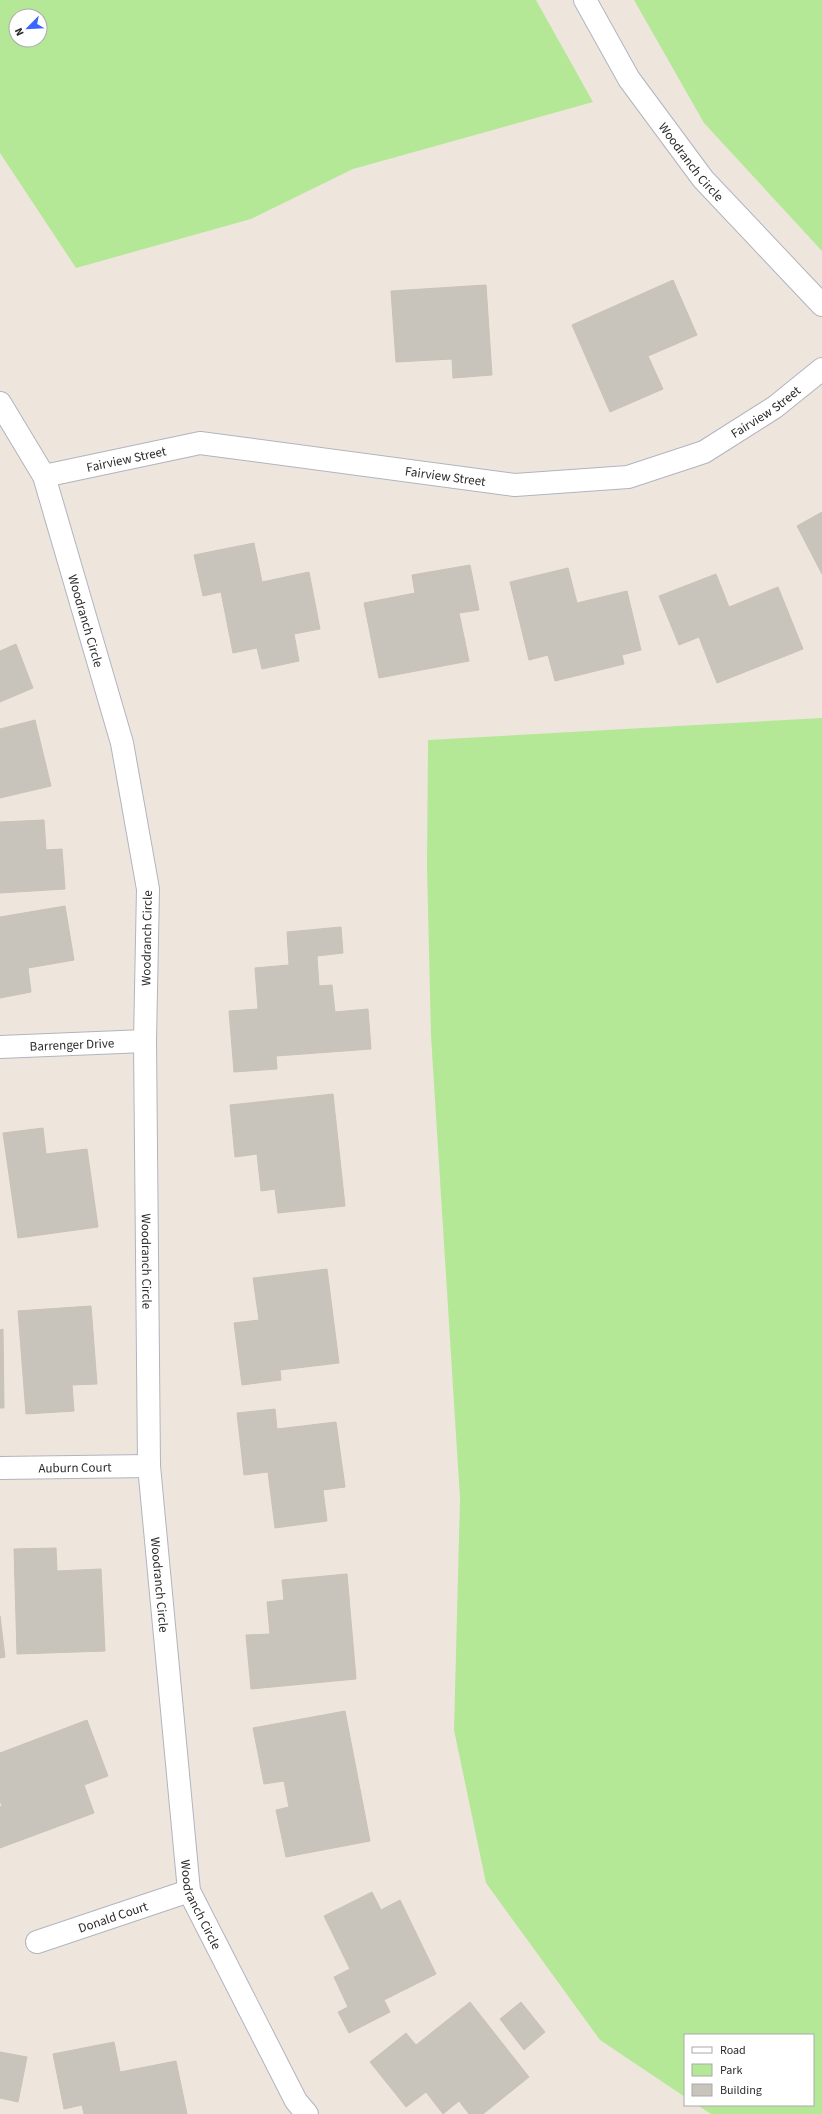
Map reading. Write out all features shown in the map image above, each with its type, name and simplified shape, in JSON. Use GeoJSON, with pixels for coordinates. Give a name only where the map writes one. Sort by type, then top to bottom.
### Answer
{"type":"FeatureCollection","features":[{"type":"Feature","properties":{"kind":"street","name":"Woodranch Circle"},"geometry":{"type":"LineString","coordinates":[[586,0],[629,79],[703,179],[822,305]]}},
{"type":"Feature","properties":{"kind":"street","name":"Fairview Street"},"geometry":{"type":"LineString","coordinates":[[44,476],[200,443],[515,484],[628,477],[704,452],[775,407],[822,369]]}},
{"type":"Feature","properties":{"kind":"street","name":"Woodranch Circle"},"geometry":{"type":"LineString","coordinates":[[0,403],[44,476],[122,743],[148,889],[144,1041],[150,1466],[189,1891],[296,2101],[307,2114]]}},
{"type":"Feature","properties":{"kind":"street","name":"Barrenger Drive"},"geometry":{"type":"LineString","coordinates":[[0,1047],[144,1041]]}},
{"type":"Feature","properties":{"kind":"street","name":"Auburn Court"},"geometry":{"type":"LineString","coordinates":[[0,1468],[150,1466]]}},
{"type":"Feature","properties":{"kind":"street","name":"Donald Court"},"geometry":{"type":"LineString","coordinates":[[37,1942],[189,1891]]}},
{"type":"Feature","properties":{"kind":"green space"},"geometry":{"type":"Polygon","coordinates":[[[0,0],[536,0],[593,102],[353,169],[251,219],[76,268],[0,153],[0,0]]]}},
{"type":"Feature","properties":{"kind":"green space"},"geometry":{"type":"Polygon","coordinates":[[[634,0],[822,0],[822,251],[704,123],[634,0]]]}},
{"type":"Feature","properties":{"kind":"green space"},"geometry":{"type":"Polygon","coordinates":[[[822,718],[822,2114],[711,2114],[699,2106],[814,2106],[814,2034],[684,2034],[684,2096],[600,2040],[486,1883],[454,1730],[460,1499],[431,1036],[427,867],[428,740],[822,718]]]}},
{"type":"Feature","properties":{"kind":"building"},"geometry":{"type":"Polygon","coordinates":[[[673,280],[697,335],[648,356],[663,389],[610,412],[572,325],[673,280]]]}},
{"type":"Feature","properties":{"kind":"building"},"geometry":{"type":"Polygon","coordinates":[[[486,285],[492,375],[453,378],[452,359],[396,362],[391,291],[486,285]]]}},
{"type":"Feature","properties":{"kind":"building"},"geometry":{"type":"Polygon","coordinates":[[[822,512],[822,574],[797,526],[822,512]]]}},
{"type":"Feature","properties":{"kind":"building"},"geometry":{"type":"Polygon","coordinates":[[[254,543],[262,582],[309,572],[320,629],[294,634],[299,661],[262,669],[257,648],[233,653],[221,592],[203,596],[194,555],[254,543]]]}},
{"type":"Feature","properties":{"kind":"building"},"geometry":{"type":"Polygon","coordinates":[[[470,565],[479,610],[459,613],[469,661],[379,678],[364,603],[415,593],[412,575],[470,565]]]}},
{"type":"Feature","properties":{"kind":"building"},"geometry":{"type":"Polygon","coordinates":[[[568,568],[577,603],[627,591],[641,650],[622,655],[624,664],[555,681],[548,655],[529,660],[510,582],[568,568]]]}},
{"type":"Feature","properties":{"kind":"building"},"geometry":{"type":"Polygon","coordinates":[[[716,574],[729,607],[778,587],[803,649],[717,683],[699,637],[679,645],[659,596],[716,574]]]}},
{"type":"Feature","properties":{"kind":"building"},"geometry":{"type":"Polygon","coordinates":[[[16,644],[33,688],[0,702],[0,651],[16,644]]]}},
{"type":"Feature","properties":{"kind":"building"},"geometry":{"type":"Polygon","coordinates":[[[35,720],[51,786],[0,798],[0,729],[35,720]]]}},
{"type":"Feature","properties":{"kind":"building"},"geometry":{"type":"Polygon","coordinates":[[[44,820],[46,850],[62,849],[65,889],[0,893],[0,822],[44,820]]]}},
{"type":"Feature","properties":{"kind":"building"},"geometry":{"type":"Polygon","coordinates":[[[65,906],[74,960],[28,968],[31,992],[0,998],[0,917],[65,906]]]}},
{"type":"Feature","properties":{"kind":"building"},"geometry":{"type":"Polygon","coordinates":[[[341,927],[343,953],[317,956],[319,986],[332,985],[335,1012],[368,1009],[371,1049],[276,1056],[277,1069],[234,1072],[229,1011],[258,1009],[255,968],[289,965],[287,932],[341,927]]]}},
{"type":"Feature","properties":{"kind":"building"},"geometry":{"type":"Polygon","coordinates":[[[333,1094],[345,1206],[278,1213],[275,1189],[261,1191],[257,1154],[235,1157],[230,1105],[333,1094]]]}},
{"type":"Feature","properties":{"kind":"building"},"geometry":{"type":"Polygon","coordinates":[[[43,1128],[46,1154],[87,1149],[98,1227],[18,1238],[3,1133],[43,1128]]]}},
{"type":"Feature","properties":{"kind":"building"},"geometry":{"type":"Polygon","coordinates":[[[327,1269],[339,1363],[280,1370],[281,1380],[242,1385],[234,1323],[259,1320],[253,1278],[327,1269]]]}},
{"type":"Feature","properties":{"kind":"building"},"geometry":{"type":"Polygon","coordinates":[[[91,1306],[97,1384],[72,1385],[74,1411],[26,1414],[18,1311],[91,1306]]]}},
{"type":"Feature","properties":{"kind":"building"},"geometry":{"type":"Polygon","coordinates":[[[3,1329],[4,1408],[0,1408],[0,1330],[3,1329]]]}},
{"type":"Feature","properties":{"kind":"building"},"geometry":{"type":"Polygon","coordinates":[[[275,1409],[277,1429],[336,1422],[345,1487],[323,1490],[327,1521],[275,1528],[268,1472],[244,1475],[237,1413],[275,1409]]]}},
{"type":"Feature","properties":{"kind":"building"},"geometry":{"type":"Polygon","coordinates":[[[56,1548],[57,1571],[101,1569],[105,1651],[17,1654],[14,1549],[56,1548]]]}},
{"type":"Feature","properties":{"kind":"building"},"geometry":{"type":"Polygon","coordinates":[[[347,1574],[356,1679],[251,1689],[246,1635],[270,1634],[267,1602],[284,1600],[282,1580],[347,1574]]]}},
{"type":"Feature","properties":{"kind":"building"},"geometry":{"type":"Polygon","coordinates":[[[0,1616],[5,1657],[0,1658],[0,1616]]]}},
{"type":"Feature","properties":{"kind":"building"},"geometry":{"type":"Polygon","coordinates":[[[345,1711],[370,1841],[286,1857],[276,1810],[289,1807],[284,1781],[264,1784],[253,1728],[345,1711]]]}},
{"type":"Feature","properties":{"kind":"building"},"geometry":{"type":"Polygon","coordinates":[[[87,1720],[108,1776],[84,1785],[94,1813],[0,1848],[0,1807],[2,1806],[0,1801],[0,1753],[87,1720]]]}},
{"type":"Feature","properties":{"kind":"building"},"geometry":{"type":"Polygon","coordinates":[[[372,1892],[381,1910],[400,1900],[436,1974],[384,2000],[390,2012],[349,2033],[338,2012],[348,2007],[334,1977],[350,1969],[324,1916],[372,1892]]]}},
{"type":"Feature","properties":{"kind":"building"},"geometry":{"type":"Polygon","coordinates":[[[470,2002],[529,2077],[483,2114],[469,2114],[459,2101],[443,2114],[426,2092],[406,2107],[370,2062],[406,2033],[416,2045],[470,2002]]]}},
{"type":"Feature","properties":{"kind":"building"},"geometry":{"type":"Polygon","coordinates":[[[521,2002],[545,2032],[524,2050],[500,2019],[521,2002]]]}},
{"type":"Feature","properties":{"kind":"building"},"geometry":{"type":"Polygon","coordinates":[[[114,2042],[120,2072],[176,2061],[187,2114],[84,2114],[82,2105],[64,2109],[53,2054],[114,2042]]]}},
{"type":"Feature","properties":{"kind":"building"},"geometry":{"type":"Polygon","coordinates":[[[0,2052],[27,2057],[18,2102],[0,2098],[0,2052]]]}}]}
